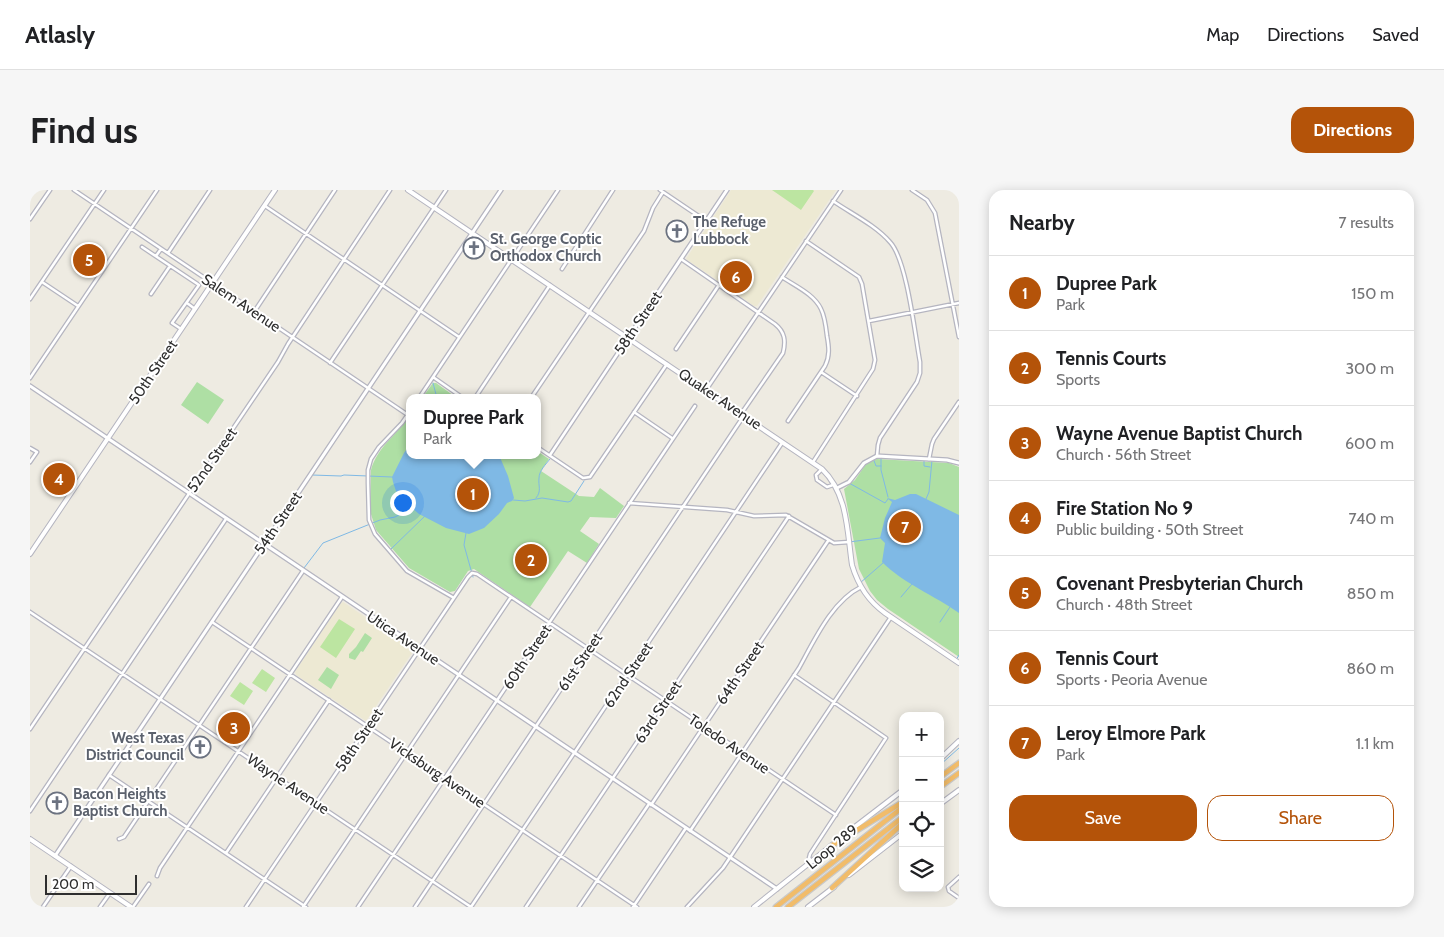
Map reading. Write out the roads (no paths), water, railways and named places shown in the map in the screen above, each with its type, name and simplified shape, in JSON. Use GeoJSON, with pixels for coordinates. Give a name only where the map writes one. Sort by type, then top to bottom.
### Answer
{"type":"FeatureCollection","features":[{"type":"Feature","properties":{"kind":"highway"},"geometry":{"type":"LineString","coordinates":[[944,774],[959,763]]}},
{"type":"Feature","properties":{"kind":"highway"},"geometry":{"type":"LineString","coordinates":[[944,785],[959,773]]}},
{"type":"Feature","properties":{"kind":"highway"},"geometry":{"type":"LineString","coordinates":[[831,846],[899,804]]}},
{"type":"Feature","properties":{"kind":"highway","name":"Loop 289"},"geometry":{"type":"LineString","coordinates":[[776,907],[899,810]]}},
{"type":"Feature","properties":{"kind":"highway","name":"Loop 289"},"geometry":{"type":"LineString","coordinates":[[788,907],[899,820]]}},
{"type":"Feature","properties":{"kind":"highway"},"geometry":{"type":"LineString","coordinates":[[832,888],[899,827]]}},
{"type":"Feature","properties":{"kind":"main road","name":"50th Street"},"geometry":{"type":"LineString","coordinates":[[30,554],[275,190]]}},
{"type":"Feature","properties":{"kind":"main road","name":"Quaker Avenue"},"geometry":{"type":"LineString","coordinates":[[408,190],[822,469],[836,486],[842,502],[852,565],[861,587],[874,604],[959,663]]}},
{"type":"Feature","properties":{"kind":"main road"},"geometry":{"type":"LineString","coordinates":[[942,757],[959,742]]}},
{"type":"Feature","properties":{"kind":"main road"},"geometry":{"type":"LineString","coordinates":[[943,802],[959,790]]}},
{"type":"Feature","properties":{"kind":"main road"},"geometry":{"type":"LineString","coordinates":[[754,907],[899,793]]}},
{"type":"Feature","properties":{"kind":"main road"},"geometry":{"type":"LineString","coordinates":[[808,907],[899,836]]}},
{"type":"Feature","properties":{"kind":"main road"},"geometry":{"type":"LineString","coordinates":[[30,839],[132,907]]}},
{"type":"Feature","properties":{"kind":"street"},"geometry":{"type":"LineString","coordinates":[[30,219],[50,190]]}},
{"type":"Feature","properties":{"kind":"street","name":"Salem Avenue"},"geometry":{"type":"LineString","coordinates":[[74,190],[292,338],[406,412]]}},
{"type":"Feature","properties":{"kind":"street"},"geometry":{"type":"LineString","coordinates":[[30,299],[104,190]]}},
{"type":"Feature","properties":{"kind":"street"},"geometry":{"type":"LineString","coordinates":[[30,378],[157,190]]}},
{"type":"Feature","properties":{"kind":"street"},"geometry":{"type":"LineString","coordinates":[[168,253],[210,190]]}},
{"type":"Feature","properties":{"kind":"street"},"geometry":{"type":"LineString","coordinates":[[254,312],[335,190]]}},
{"type":"Feature","properties":{"kind":"street","name":"52nd Street"},"geometry":{"type":"LineString","coordinates":[[30,729],[278,363],[292,338],[390,190]]}},
{"type":"Feature","properties":{"kind":"street"},"geometry":{"type":"LineString","coordinates":[[330,363],[446,190]]}},
{"type":"Feature","properties":{"kind":"street","name":"54th Street"},"geometry":{"type":"LineString","coordinates":[[55,856],[502,190]]}},
{"type":"Feature","properties":{"kind":"street"},"geometry":{"type":"LineString","coordinates":[[422,394],[558,190]]}},
{"type":"Feature","properties":{"kind":"street"},"geometry":{"type":"LineString","coordinates":[[562,269],[613,190]]}},
{"type":"Feature","properties":{"kind":"street","name":"58th Street"},"geometry":{"type":"LineString","coordinates":[[549,456],[727,190]]}},
{"type":"Feature","properties":{"kind":"street"},"geometry":{"type":"LineString","coordinates":[[706,390],[841,190]]}},
{"type":"Feature","properties":{"kind":"street"},"geometry":{"type":"LineString","coordinates":[[912,190],[930,204],[935,213],[959,337]]}},
{"type":"Feature","properties":{"kind":"street"},"geometry":{"type":"LineString","coordinates":[[534,394],[644,231],[662,191],[706,221]]}},
{"type":"Feature","properties":{"kind":"street"},"geometry":{"type":"LineString","coordinates":[[833,201],[881,233],[892,244],[901,264],[920,362],[919,377],[880,438],[877,456]]}},
{"type":"Feature","properties":{"kind":"street"},"geometry":{"type":"LineString","coordinates":[[265,206],[459,337]]}},
{"type":"Feature","properties":{"kind":"street"},"geometry":{"type":"LineString","coordinates":[[806,241],[859,278],[862,284],[874,365],[872,373],[813,462]]}},
{"type":"Feature","properties":{"kind":"street"},"geometry":{"type":"LineString","coordinates":[[142,247],[199,285],[172,323],[181,329]]}},
{"type":"Feature","properties":{"kind":"street"},"geometry":{"type":"LineString","coordinates":[[156,256],[161,248]]}},
{"type":"Feature","properties":{"kind":"street"},"geometry":{"type":"LineString","coordinates":[[680,259],[758,312]]}},
{"type":"Feature","properties":{"kind":"street"},"geometry":{"type":"LineString","coordinates":[[151,294],[170,266]]}},
{"type":"Feature","properties":{"kind":"street"},"geometry":{"type":"LineString","coordinates":[[782,277],[810,296],[822,311],[829,353],[821,372],[788,421]]}},
{"type":"Feature","properties":{"kind":"street"},"geometry":{"type":"LineString","coordinates":[[42,282],[79,306]]}},
{"type":"Feature","properties":{"kind":"street"},"geometry":{"type":"LineString","coordinates":[[478,394],[550,285]]}},
{"type":"Feature","properties":{"kind":"street"},"geometry":{"type":"LineString","coordinates":[[676,349],[719,285]]}},
{"type":"Feature","properties":{"kind":"street"},"geometry":{"type":"LineString","coordinates":[[187,303],[195,309]]}},
{"type":"Feature","properties":{"kind":"street"},"geometry":{"type":"LineString","coordinates":[[868,321],[959,304]]}},
{"type":"Feature","properties":{"kind":"street","name":"61st Street"},"geometry":{"type":"LineString","coordinates":[[416,907],[683,507],[782,353],[785,342],[779,327],[758,312]]}},
{"type":"Feature","properties":{"kind":"street"},"geometry":{"type":"LineString","coordinates":[[541,450],[583,478],[589,477],[594,473],[667,364]]}},
{"type":"Feature","properties":{"kind":"street"},"geometry":{"type":"LineString","coordinates":[[821,372],[857,396]]}},
{"type":"Feature","properties":{"kind":"street"},"geometry":{"type":"LineString","coordinates":[[433,378],[457,394]]}},
{"type":"Feature","properties":{"kind":"street","name":"Utica Avenue"},"geometry":{"type":"LineString","coordinates":[[30,386],[777,889]]}},
{"type":"Feature","properties":{"kind":"street"},"geometry":{"type":"LineString","coordinates":[[930,459],[932,444],[958,405]]}},
{"type":"Feature","properties":{"kind":"street","name":"60th Street"},"geometry":{"type":"LineString","coordinates":[[358,907],[695,406]]}},
{"type":"Feature","properties":{"kind":"street"},"geometry":{"type":"LineString","coordinates":[[634,412],[673,438]]}},
{"type":"Feature","properties":{"kind":"street"},"geometry":{"type":"LineString","coordinates":[[406,417],[379,447],[371,460],[368,470],[368,511],[370,523],[374,532],[407,570],[454,598]]}},
{"type":"Feature","properties":{"kind":"street","name":"62nd Street"},"geometry":{"type":"LineString","coordinates":[[471,907],[783,442]]}},
{"type":"Feature","properties":{"kind":"street"},"geometry":{"type":"LineString","coordinates":[[30,448],[36,452],[30,462]]}},
{"type":"Feature","properties":{"kind":"street"},"geometry":{"type":"LineString","coordinates":[[822,469],[816,476],[817,480],[828,488],[849,482],[864,463],[877,456],[947,460],[959,463]]}},
{"type":"Feature","properties":{"kind":"street"},"geometry":{"type":"LineString","coordinates":[[629,503],[737,511],[754,516],[775,514],[789,516],[828,541],[834,543],[848,542]]}},
{"type":"Feature","properties":{"kind":"street","name":"63rd Street"},"geometry":{"type":"LineString","coordinates":[[526,907],[789,516]]}},
{"type":"Feature","properties":{"kind":"street"},"geometry":{"type":"LineString","coordinates":[[30,811],[226,519]]}},
{"type":"Feature","properties":{"kind":"street","name":"64th Street"},"geometry":{"type":"LineString","coordinates":[[580,907],[704,727],[828,541]]}},
{"type":"Feature","properties":{"kind":"street"},"geometry":{"type":"LineString","coordinates":[[119,839],[124,837],[303,571]]}},
{"type":"Feature","properties":{"kind":"street","name":"58th Street"},"geometry":{"type":"LineString","coordinates":[[246,907],[472,573]]}},
{"type":"Feature","properties":{"kind":"street","name":"Toledo Avenue"},"geometry":{"type":"LineString","coordinates":[[472,573],[477,574],[836,815]]}},
{"type":"Feature","properties":{"kind":"street"},"geometry":{"type":"LineString","coordinates":[[635,906],[742,753],[840,602],[849,593],[861,587]]}},
{"type":"Feature","properties":{"kind":"street"},"geometry":{"type":"LineString","coordinates":[[158,876],[158,870],[342,597]]}},
{"type":"Feature","properties":{"kind":"street"},"geometry":{"type":"LineString","coordinates":[[109,775],[304,906],[511,597]]}},
{"type":"Feature","properties":{"kind":"street","name":"Wayne Avenue"},"geometry":{"type":"LineString","coordinates":[[30,612],[471,907]]}},
{"type":"Feature","properties":{"kind":"street"},"geometry":{"type":"LineString","coordinates":[[687,907],[718,875],[730,858],[891,617]]}},
{"type":"Feature","properties":{"kind":"street","name":"Vicksburg Avenue"},"geometry":{"type":"LineString","coordinates":[[212,622],[635,906]]}},
{"type":"Feature","properties":{"kind":"street"},"geometry":{"type":"LineString","coordinates":[[794,675],[886,738],[810,854],[809,858],[812,862]]}},
{"type":"Feature","properties":{"kind":"street"},"geometry":{"type":"LineString","coordinates":[[226,853],[329,700]]}},
{"type":"Feature","properties":{"kind":"street"},"geometry":{"type":"LineString","coordinates":[[43,907],[71,866]]}},
{"type":"Feature","properties":{"kind":"street"},"geometry":{"type":"LineString","coordinates":[[959,877],[948,887],[948,891],[959,898]]}},
{"type":"Feature","properties":{"kind":"street"},"geometry":{"type":"LineString","coordinates":[[132,907],[148,884]]}},
{"type":"Feature","properties":{"kind":"street"},"geometry":{"type":"LineString","coordinates":[[100,907],[110,893]]}},
{"type":"Feature","properties":{"kind":"water"},"geometry":{"type":"Polygon","coordinates":[[[406,450],[406,459],[501,459],[514,498],[484,528],[469,534],[446,528],[419,514],[396,491],[392,477],[406,450]]]}},
{"type":"Feature","properties":{"kind":"water"},"geometry":{"type":"Polygon","coordinates":[[[910,494],[916,494],[959,515],[959,613],[909,583],[882,562],[885,543],[880,538],[885,518],[892,502],[887,498],[895,500],[910,494]]]}},
{"type":"Feature","properties":{"kind":"waterway"},"geometry":{"type":"LineString","coordinates":[[433,383],[436,394]]}},
{"type":"Feature","properties":{"kind":"waterway"},"geometry":{"type":"LineString","coordinates":[[881,457],[881,470],[888,497]]}},
{"type":"Feature","properties":{"kind":"waterway"},"geometry":{"type":"LineString","coordinates":[[873,458],[876,466],[881,466]]}},
{"type":"Feature","properties":{"kind":"waterway"},"geometry":{"type":"LineString","coordinates":[[536,498],[539,491],[539,475],[550,459]]}},
{"type":"Feature","properties":{"kind":"waterway"},"geometry":{"type":"LineString","coordinates":[[924,459],[924,466],[930,467]]}},
{"type":"Feature","properties":{"kind":"waterway"},"geometry":{"type":"LineString","coordinates":[[926,499],[929,492],[932,460]]}},
{"type":"Feature","properties":{"kind":"waterway"},"geometry":{"type":"LineString","coordinates":[[312,475],[392,477]]}},
{"type":"Feature","properties":{"kind":"waterway"},"geometry":{"type":"LineString","coordinates":[[513,500],[525,501],[542,498],[568,502],[571,501],[584,481]]}},
{"type":"Feature","properties":{"kind":"waterway"},"geometry":{"type":"LineString","coordinates":[[849,483],[885,503],[888,499]]}},
{"type":"Feature","properties":{"kind":"waterway"},"geometry":{"type":"LineString","coordinates":[[304,568],[323,543],[380,520],[395,517],[412,508]]}},
{"type":"Feature","properties":{"kind":"waterway"},"geometry":{"type":"LineString","coordinates":[[391,549],[425,516]]}},
{"type":"Feature","properties":{"kind":"waterway"},"geometry":{"type":"LineString","coordinates":[[466,533],[464,545],[473,577]]}},
{"type":"Feature","properties":{"kind":"waterway"},"geometry":{"type":"LineString","coordinates":[[849,542],[880,538]]}},
{"type":"Feature","properties":{"kind":"waterway"},"geometry":{"type":"LineString","coordinates":[[860,583],[883,563]]}},
{"type":"Feature","properties":{"kind":"waterway"},"geometry":{"type":"LineString","coordinates":[[901,597],[912,584]]}},
{"type":"Feature","properties":{"kind":"waterway"},"geometry":{"type":"LineString","coordinates":[[940,622],[950,607]]}},
{"type":"Feature","properties":{"kind":"waterway"},"geometry":{"type":"LineString","coordinates":[[956,660],[959,655]]}},
{"type":"Feature","properties":{"kind":"waterway"},"geometry":{"type":"LineString","coordinates":[[944,761],[959,748]]}},
{"type":"Feature","properties":{"kind":"place","name":"The Refuge Lubbock"},"geometry":{"type":"Point","coordinates":[677,231]}},
{"type":"Feature","properties":{"kind":"place","name":"St. George Coptic Orthodox Church"},"geometry":{"type":"Point","coordinates":[474,248]}},
{"type":"Feature","properties":{"kind":"place","name":"Covenant Presbyterian Church"},"geometry":{"type":"Point","coordinates":[89,260]}},
{"type":"Feature","properties":{"kind":"place","name":"Tennis Court"},"geometry":{"type":"Point","coordinates":[736,277]}},
{"type":"Feature","properties":{"kind":"place","name":"Fire Station No 9"},"geometry":{"type":"Point","coordinates":[59,479]}},
{"type":"Feature","properties":{"kind":"place","name":"Dupree Park"},"geometry":{"type":"Point","coordinates":[473,494]}},
{"type":"Feature","properties":{"kind":"place","name":"Leroy Elmore Park"},"geometry":{"type":"Point","coordinates":[905,527]}},
{"type":"Feature","properties":{"kind":"place","name":"Tennis Courts"},"geometry":{"type":"Point","coordinates":[531,560]}},
{"type":"Feature","properties":{"kind":"place","name":"Wayne Avenue Baptist Church"},"geometry":{"type":"Point","coordinates":[234,728]}},
{"type":"Feature","properties":{"kind":"place","name":"West Texas District Council"},"geometry":{"type":"Point","coordinates":[200,747]}},
{"type":"Feature","properties":{"kind":"place","name":"Bacon Heights Baptist Church"},"geometry":{"type":"Point","coordinates":[57,803]}}]}
